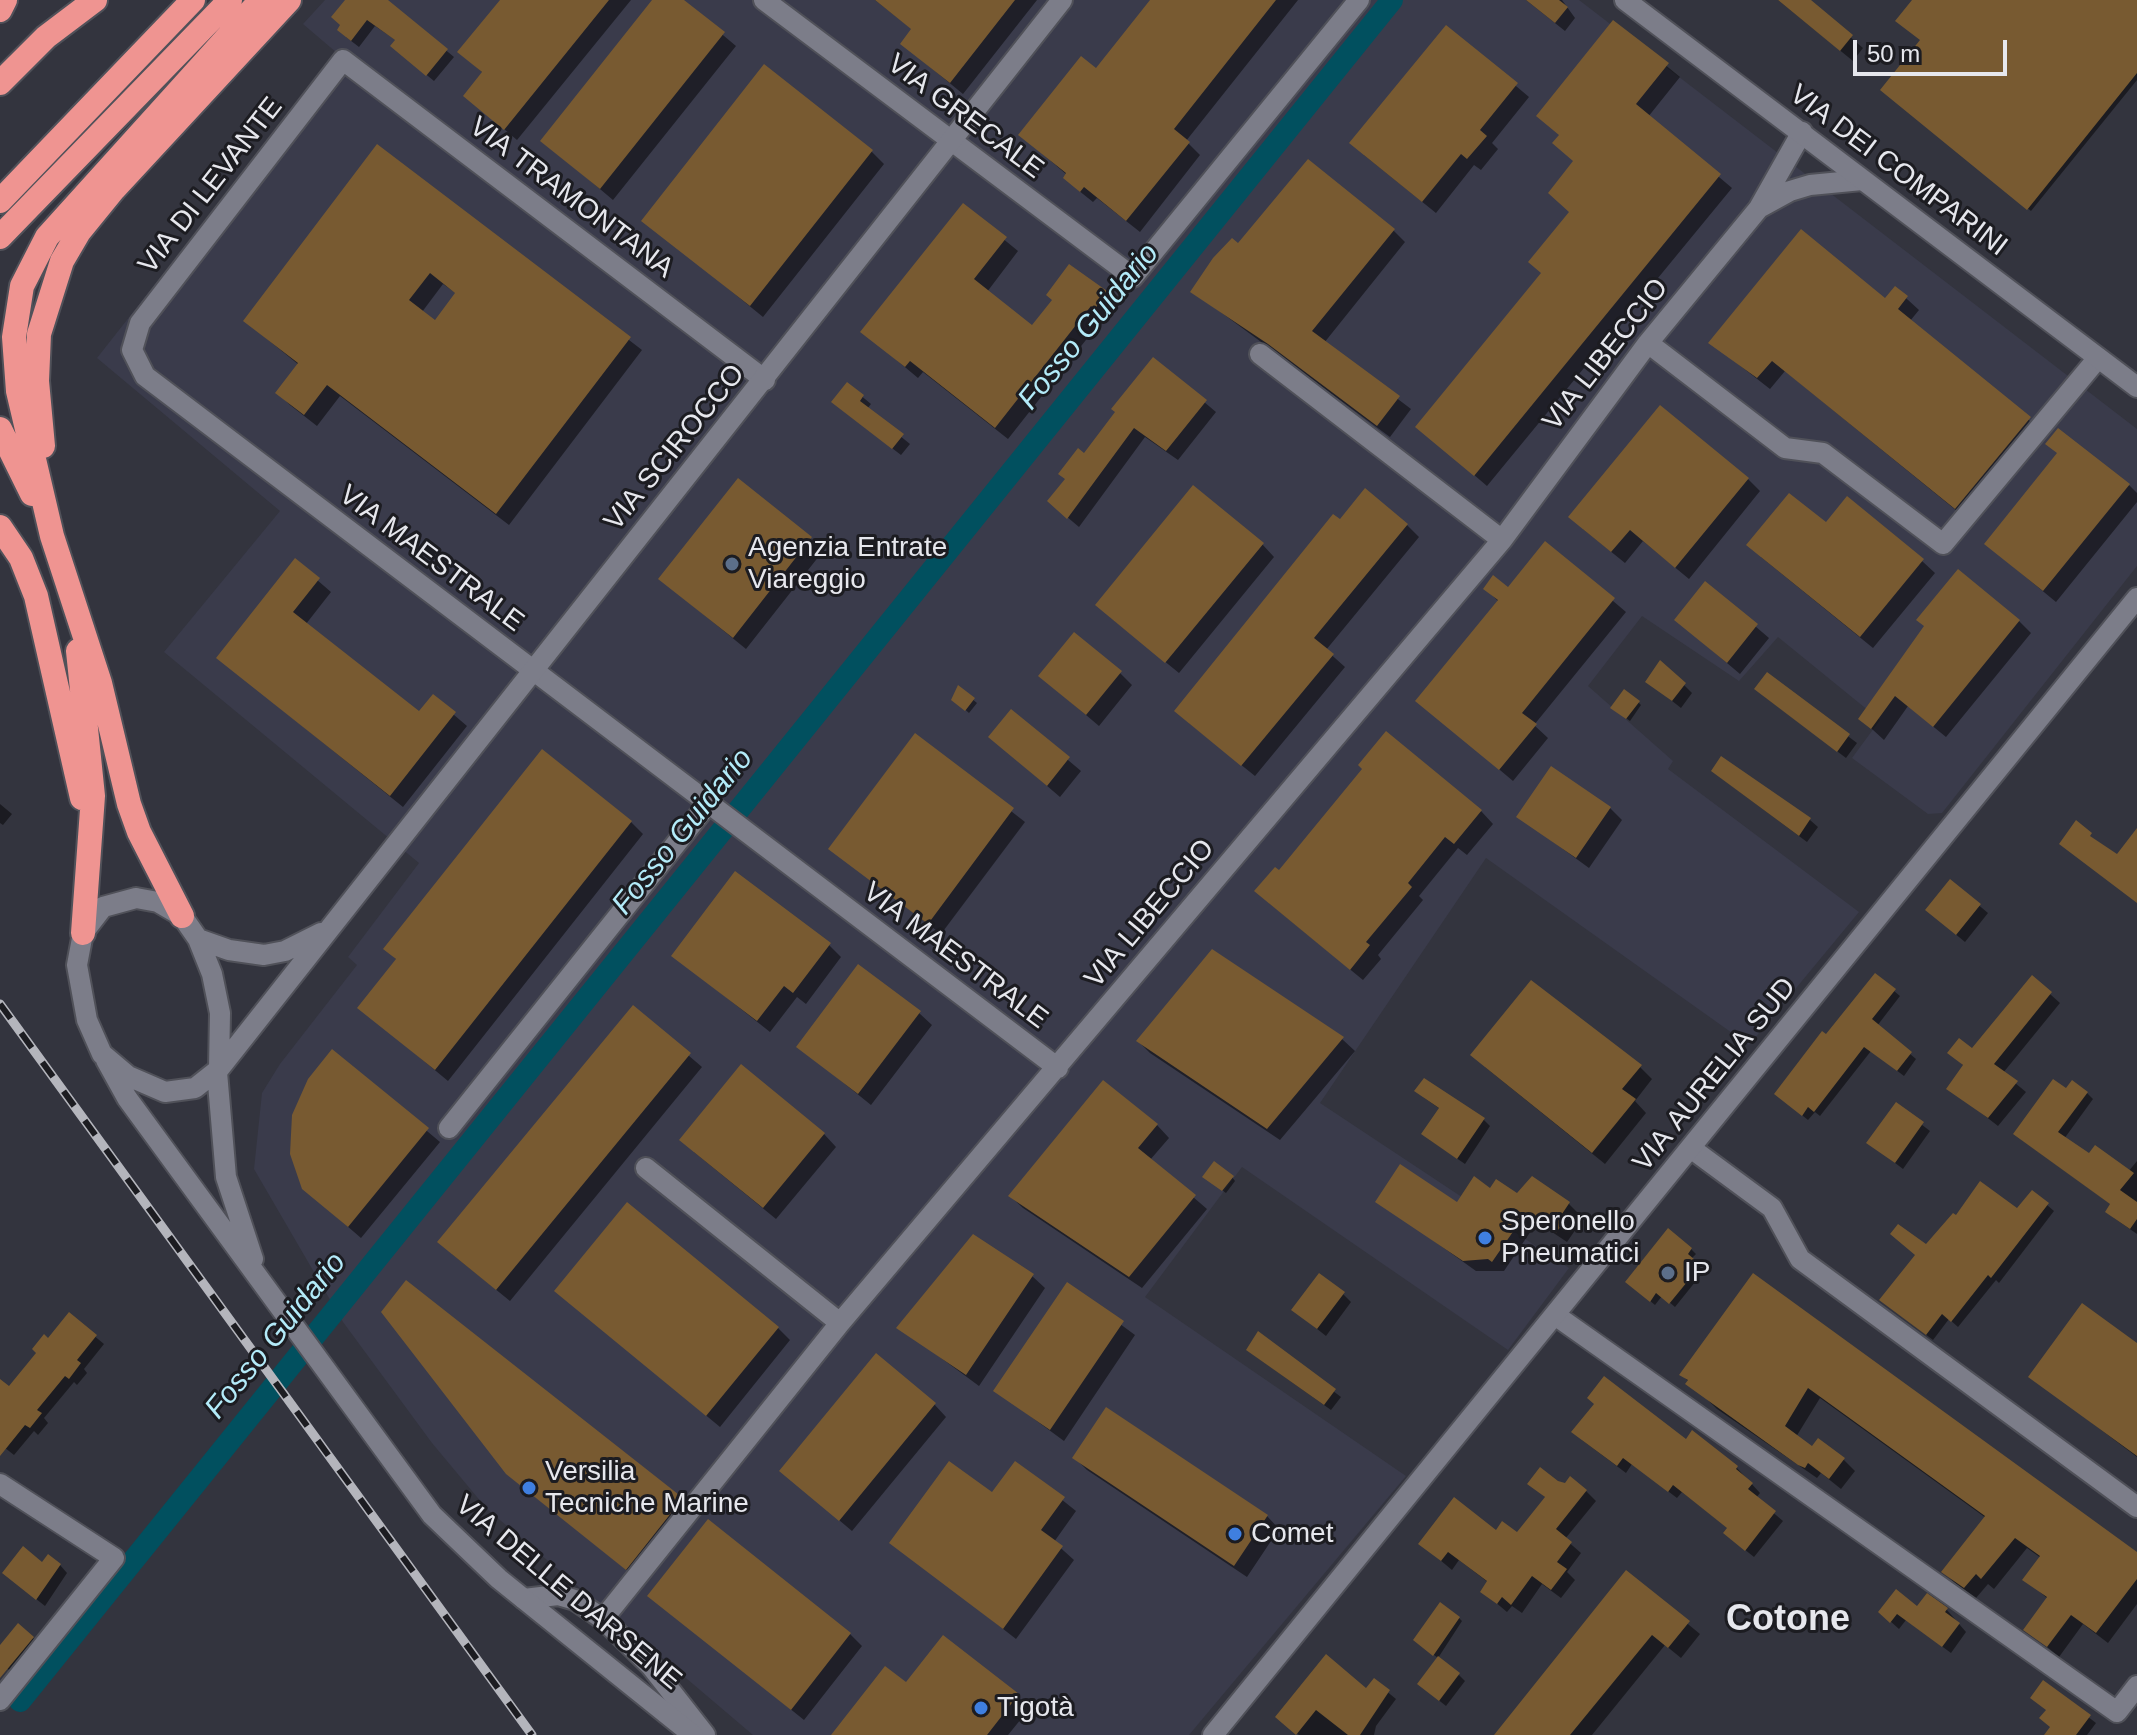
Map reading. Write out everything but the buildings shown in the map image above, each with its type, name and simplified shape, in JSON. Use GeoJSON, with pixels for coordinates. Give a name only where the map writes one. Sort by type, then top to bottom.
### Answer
{"type":"FeatureCollection","features":[{"type":"Feature","properties":{"kind":"highway"},"geometry":{"type":"LineString","coordinates":[[0,10],[5,0]]}},
{"type":"Feature","properties":{"kind":"highway"},"geometry":{"type":"LineString","coordinates":[[0,83],[46,37],[95,0]]}},
{"type":"Feature","properties":{"kind":"highway"},"geometry":{"type":"LineString","coordinates":[[0,201],[193,0]]}},
{"type":"Feature","properties":{"kind":"highway"},"geometry":{"type":"LineString","coordinates":[[0,237],[230,0]]}},
{"type":"Feature","properties":{"kind":"highway"},"geometry":{"type":"LineString","coordinates":[[182,916],[136,824],[100,683],[52,536],[15,378],[16,316],[26,276],[39,248],[64,215],[261,0]]}},
{"type":"Feature","properties":{"kind":"highway"},"geometry":{"type":"LineString","coordinates":[[52,536],[37,381],[42,321],[56,273],[79,232],[108,196],[289,0]]}},
{"type":"Feature","properties":{"kind":"highway"},"geometry":{"type":"LineString","coordinates":[[0,429],[52,536]]}},
{"type":"Feature","properties":{"kind":"highway"},"geometry":{"type":"LineString","coordinates":[[0,527],[21,558],[36,596],[91,835]]}},
{"type":"Feature","properties":{"kind":"highway"},"geometry":{"type":"LineString","coordinates":[[69,594],[90,743],[91,835],[83,933]]}},
{"type":"Feature","properties":{"kind":"street","name":"VIA GRECALE"},"geometry":{"type":"LineString","coordinates":[[764,0],[1133,277],[1359,0]]}},
{"type":"Feature","properties":{"kind":"street","name":"VIA SCIROCCO"},"geometry":{"type":"LineString","coordinates":[[218,1071],[1062,0]]}},
{"type":"Feature","properties":{"kind":"street","name":"VIA DEI COMPARINI"},"geometry":{"type":"LineString","coordinates":[[1625,0],[2137,387]]}},
{"type":"Feature","properties":{"kind":"street","name":"VIA DI LEVANTE"},"geometry":{"type":"LineString","coordinates":[[132,350],[140,323],[343,60]]}},
{"type":"Feature","properties":{"kind":"street","name":"VIA TRAMONTANA"},"geometry":{"type":"LineString","coordinates":[[343,60],[765,380]]}},
{"type":"Feature","properties":{"kind":"street","name":"VIA LIBECCIO"},"geometry":{"type":"LineString","coordinates":[[603,1619],[840,1323],[1502,540],[1648,343],[1759,208],[1802,132]]}},
{"type":"Feature","properties":{"kind":"street","name":"VIA LIBECCIO"},"geometry":{"type":"LineString","coordinates":[[1759,208],[1810,185],[1862,180]]}},
{"type":"Feature","properties":{"kind":"street"},"geometry":{"type":"LineString","coordinates":[[1648,343],[1785,448],[1823,453],[1943,544],[2098,358]]}},
{"type":"Feature","properties":{"kind":"street","name":"VIA MAESTRALE"},"geometry":{"type":"LineString","coordinates":[[132,350],[145,376],[1058,1068]]}},
{"type":"Feature","properties":{"kind":"street"},"geometry":{"type":"LineString","coordinates":[[1260,354],[1502,540]]}},
{"type":"Feature","properties":{"kind":"street","name":"VIA AURELIA SUD"},"geometry":{"type":"LineString","coordinates":[[1213,1735],[2137,598]]}},
{"type":"Feature","properties":{"kind":"street"},"geometry":{"type":"LineString","coordinates":[[449,1128],[711,808]]}},
{"type":"Feature","properties":{"kind":"street"},"geometry":{"type":"LineString","coordinates":[[125,899],[150,900],[182,916],[198,939],[218,1000],[218,1071],[195,1088],[165,1092],[142,1084],[106,1060],[96,1044],[83,1004],[77,965],[83,933],[96,913],[125,899]]}},
{"type":"Feature","properties":{"kind":"street","name":"VIA SCIROCCO"},"geometry":{"type":"LineString","coordinates":[[198,939],[229,950],[264,955],[285,951],[328,930]]}},
{"type":"Feature","properties":{"kind":"street","name":"VIA DELLE DARSENE"},"geometry":{"type":"LineString","coordinates":[[106,1060],[127,1098],[317,1363],[432,1515],[458,1543],[524,1599],[693,1735]]}},
{"type":"Feature","properties":{"kind":"street","name":"VIA DELLE DARSENE"},"geometry":{"type":"LineString","coordinates":[[218,1071],[222,1154],[230,1196],[269,1295]]}},
{"type":"Feature","properties":{"kind":"street"},"geometry":{"type":"LineString","coordinates":[[1692,1149],[1772,1208],[1800,1259],[2137,1507]]}},
{"type":"Feature","properties":{"kind":"street"},"geometry":{"type":"LineString","coordinates":[[646,1168],[840,1323]]}},
{"type":"Feature","properties":{"kind":"street"},"geometry":{"type":"LineString","coordinates":[[1555,1315],[2117,1712],[2137,1686]]}},
{"type":"Feature","properties":{"kind":"street"},"geometry":{"type":"LineString","coordinates":[[0,1484],[114,1558],[0,1700]]}},
{"type":"Feature","properties":{"kind":"street"},"geometry":{"type":"LineString","coordinates":[[524,1599],[558,1595],[575,1600],[603,1619],[651,1666],[705,1735]]}},
{"type":"Feature","properties":{"kind":"shaded area"},"geometry":{"type":"Polygon","coordinates":[[[325,0],[1579,0],[2137,429],[2137,566],[1942,813],[1928,814],[1852,758],[1880,720],[1778,637],[1739,681],[1642,616],[1588,686],[1673,761],[1668,769],[1859,912],[1749,1045],[1486,858],[1320,1103],[1569,1268],[1508,1350],[1242,1167],[1145,1297],[1406,1476],[1189,1735],[753,1735],[487,1509],[432,1443],[343,1322],[254,1169],[262,1093],[280,1064],[357,965],[348,957],[419,863],[164,652],[280,511],[97,358],[337,53],[303,24],[325,0]]]}},
{"type":"Feature","properties":{"kind":"waterway","name":"Fosso Guidario"},"geometry":{"type":"LineString","coordinates":[[20,1701],[1392,0]]}},
{"type":"Feature","properties":{"kind":"railway"},"geometry":{"type":"LineString","coordinates":[[0,1004],[532,1735]]}},
{"type":"Feature","properties":{"kind":"place","name":"Agenzia Entrate Viareggio"},"geometry":{"type":"Point","coordinates":[732,564]}},
{"type":"Feature","properties":{"kind":"place","name":"Speronello Pneumatici"},"geometry":{"type":"Point","coordinates":[1485,1238]}},
{"type":"Feature","properties":{"kind":"place","name":"IP"},"geometry":{"type":"Point","coordinates":[1668,1273]}},
{"type":"Feature","properties":{"kind":"place","name":"Versilia Tecniche Marine"},"geometry":{"type":"Point","coordinates":[529,1488]}},
{"type":"Feature","properties":{"kind":"place","name":"Comet"},"geometry":{"type":"Point","coordinates":[1235,1534]}},
{"type":"Feature","properties":{"kind":"place","name":"Tigotà"},"geometry":{"type":"Point","coordinates":[981,1708]}},
{"type":"Feature","properties":{"kind":"district","name":"Cotone"},"geometry":{"type":"Point","coordinates":[1788,1620]}}]}
